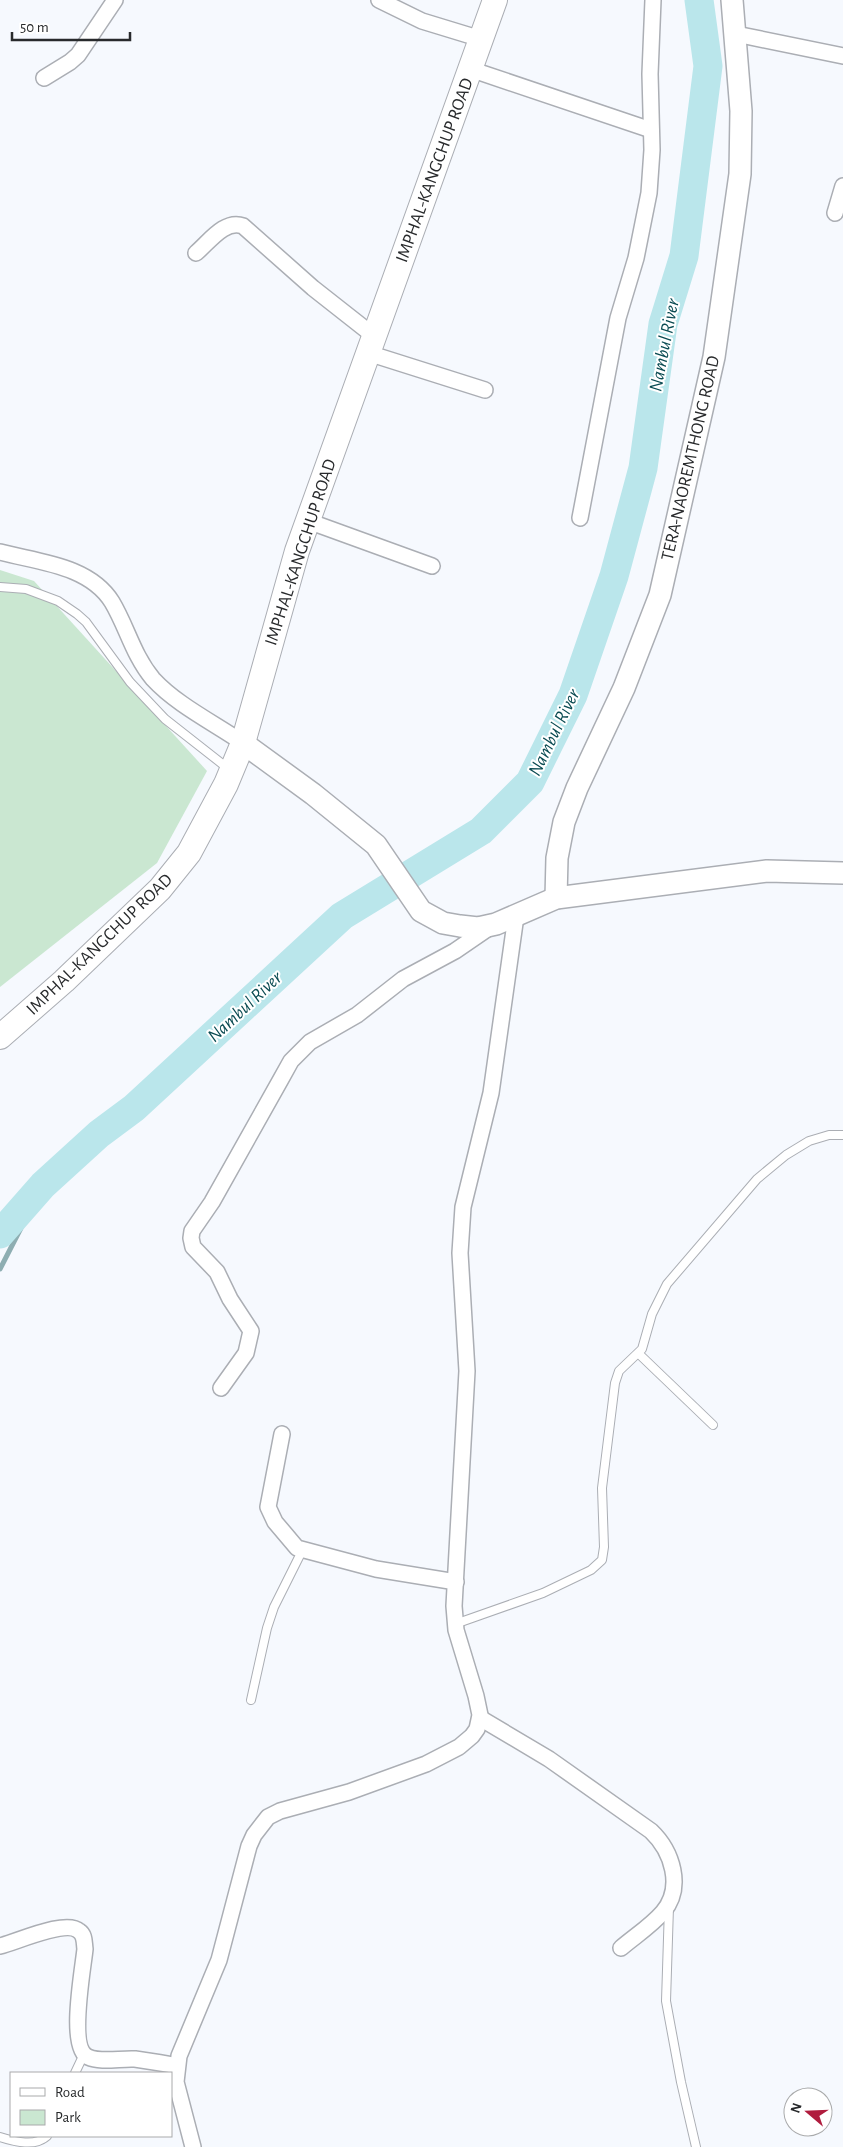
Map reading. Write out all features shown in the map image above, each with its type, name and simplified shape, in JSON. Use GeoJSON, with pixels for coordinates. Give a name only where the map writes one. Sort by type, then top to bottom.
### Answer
{"type":"FeatureCollection","features":[{"type":"Feature","properties":{"kind":"main road","name":"IMPHAL-KANGCHUP ROAD"},"geometry":{"type":"LineString","coordinates":[[0,1037],[64,981],[160,889],[189,853],[211,815],[243,743],[276,622],[308,521],[495,0]]}},
{"type":"Feature","properties":{"kind":"street"},"geometry":{"type":"LineString","coordinates":[[44,78],[78,55],[115,0]]}},
{"type":"Feature","properties":{"kind":"street"},"geometry":{"type":"LineString","coordinates":[[379,0],[422,20],[481,39]]}},
{"type":"Feature","properties":{"kind":"street"},"geometry":{"type":"LineString","coordinates":[[580,518],[618,318],[644,220],[652,150],[650,74],[653,0]]}},
{"type":"Feature","properties":{"kind":"street","name":"TERA-NAOREMTHONG ROAD"},"geometry":{"type":"LineString","coordinates":[[556,898],[557,858],[564,822],[577,788],[624,688],[660,595],[712,366],[740,174],[741,112],[732,0]]}},
{"type":"Feature","properties":{"kind":"street"},"geometry":{"type":"LineString","coordinates":[[736,34],[843,56]]}},
{"type":"Feature","properties":{"kind":"street"},"geometry":{"type":"LineString","coordinates":[[470,68],[651,130]]}},
{"type":"Feature","properties":{"kind":"street"},"geometry":{"type":"LineString","coordinates":[[835,213],[843,186]]}},
{"type":"Feature","properties":{"kind":"street"},"geometry":{"type":"LineString","coordinates":[[196,253],[224,228],[231,224],[243,226],[313,288],[371,344],[485,390]]}},
{"type":"Feature","properties":{"kind":"street"},"geometry":{"type":"LineString","coordinates":[[308,521],[432,566]]}},
{"type":"Feature","properties":{"kind":"street"},"geometry":{"type":"LineString","coordinates":[[0,552],[62,567],[75,572],[101,589],[112,602],[128,639],[152,678],[166,692],[243,743],[313,794],[376,844],[421,912],[444,922],[478,928],[493,925],[516,916],[533,906],[556,898],[768,871],[843,873]]}},
{"type":"Feature","properties":{"kind":"street"},"geometry":{"type":"LineString","coordinates":[[193,2147],[177,2090],[177,2066],[185,2037],[219,1960],[248,1846],[261,1824],[280,1811],[349,1792],[441,1757],[472,1736],[480,1718],[476,1696],[461,1650],[455,1624],[467,1371],[460,1254],[462,1207],[491,1093],[516,916]]}},
{"type":"Feature","properties":{"kind":"street"},"geometry":{"type":"LineString","coordinates":[[221,1388],[246,1353],[251,1332],[230,1299],[217,1272],[193,1247],[191,1238],[196,1224],[212,1202],[281,1079],[292,1061],[310,1042],[357,1015],[402,979],[455,951],[493,925]]}},
{"type":"Feature","properties":{"kind":"street"},"geometry":{"type":"LineString","coordinates":[[282,1434],[268,1507],[275,1522],[302,1551],[376,1569],[456,1582]]}},
{"type":"Feature","properties":{"kind":"street"},"geometry":{"type":"LineString","coordinates":[[480,1718],[550,1759],[662,1842],[669,1854],[672,1867],[673,1883],[669,1902],[654,1921],[621,1948]]}},
{"type":"Feature","properties":{"kind":"street"},"geometry":{"type":"LineString","coordinates":[[0,1946],[67,1926],[80,1931],[84,1938],[84,1949],[77,2034],[84,2054],[91,2058],[134,2059],[177,2066]]}},
{"type":"Feature","properties":{"kind":"lane"},"geometry":{"type":"LineString","coordinates":[[0,587],[26,589],[58,601],[77,614],[86,622],[130,682],[164,719],[231,771]]}},
{"type":"Feature","properties":{"kind":"lane"},"geometry":{"type":"LineString","coordinates":[[455,1624],[543,1593],[591,1570],[602,1560],[604,1547],[602,1488],[615,1383],[619,1371],[639,1354],[655,1306],[667,1284],[757,1179],[786,1155],[809,1141],[829,1135],[843,1135]]}},
{"type":"Feature","properties":{"kind":"lane"},"geometry":{"type":"LineString","coordinates":[[639,1354],[714,1425]]}},
{"type":"Feature","properties":{"kind":"lane"},"geometry":{"type":"LineString","coordinates":[[252,1700],[269,1621],[302,1551]]}},
{"type":"Feature","properties":{"kind":"lane"},"geometry":{"type":"LineString","coordinates":[[669,1902],[666,2001],[681,2082],[696,2147]]}},
{"type":"Feature","properties":{"kind":"lane"},"geometry":{"type":"LineString","coordinates":[[75,2072],[84,2054]]}},
{"type":"Feature","properties":{"kind":"lane"},"geometry":{"type":"LineString","coordinates":[[0,2137],[28,2146],[42,2142],[46,2137]]}},
{"type":"Feature","properties":{"kind":"green space"},"geometry":{"type":"Polygon","coordinates":[[[0,570],[34,581],[207,771],[157,863],[0,987],[0,570]]]}},
{"type":"Feature","properties":{"kind":"waterway","name":"Nambul River"},"geometry":{"type":"LineString","coordinates":[[0,1234],[43,1185],[99,1134],[134,1108],[342,916],[481,831],[530,782],[573,695],[614,576],[643,468],[663,324],[684,256],[708,66],[699,0]]}},
{"type":"Feature","properties":{"kind":"waterway"},"geometry":{"type":"LineString","coordinates":[[0,1269],[43,1185]]}}]}
